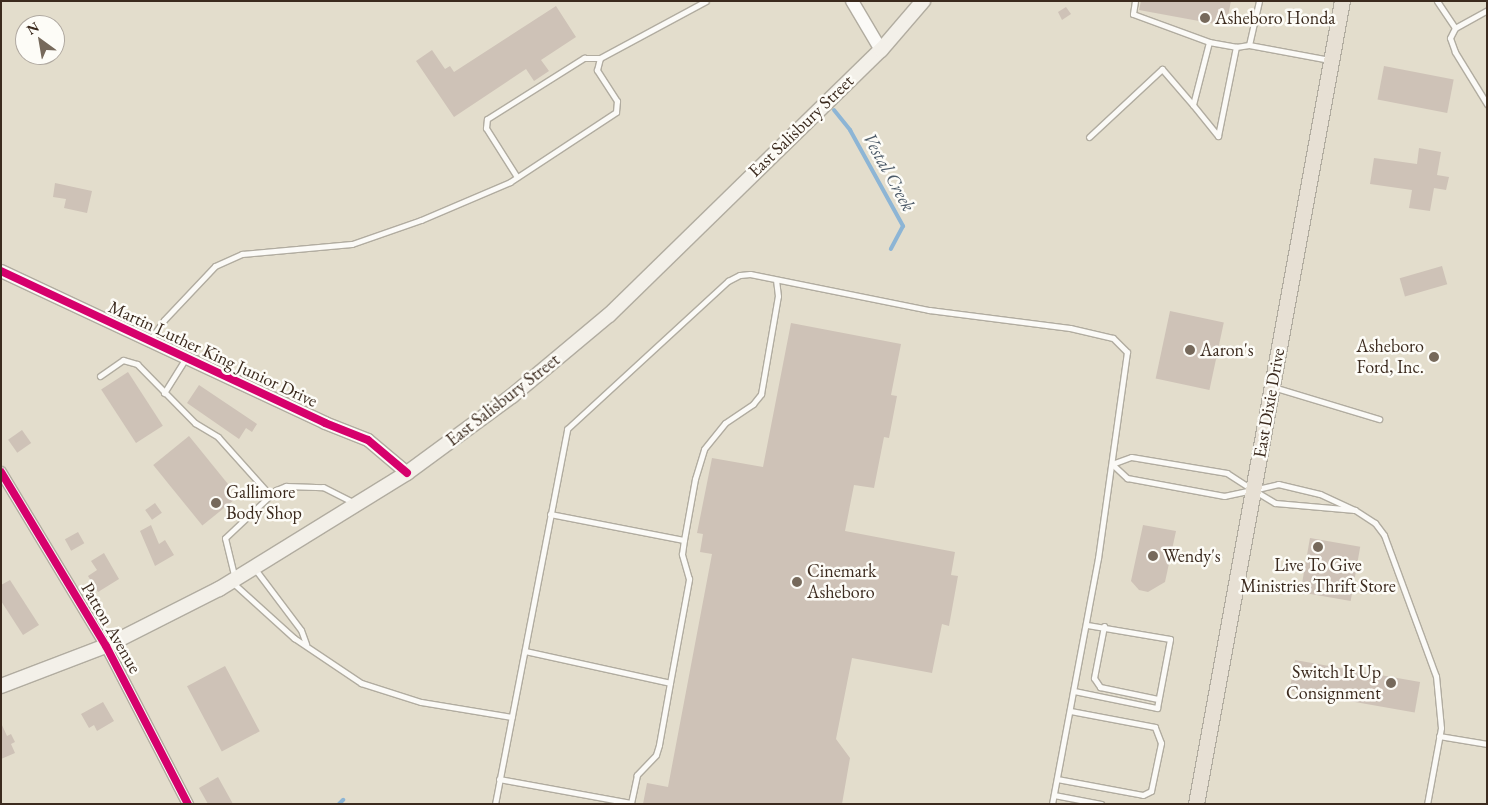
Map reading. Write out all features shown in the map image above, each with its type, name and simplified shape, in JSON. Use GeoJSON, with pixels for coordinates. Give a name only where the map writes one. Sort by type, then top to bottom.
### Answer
{"type":"FeatureCollection","features":[{"type":"Feature","properties":{"kind":"main road","name":"East Salisbury Street"},"geometry":{"type":"LineString","coordinates":[[1,686],[106,646],[233,581],[407,473],[512,396],[609,315],[881,50],[923,1]]}},
{"type":"Feature","properties":{"kind":"main road","name":"East Dixie Drive"},"geometry":{"type":"LineString","coordinates":[[1196,804],[1342,1]]}},
{"type":"Feature","properties":{"kind":"street"},"geometry":{"type":"LineString","coordinates":[[852,1],[881,50]]}},
{"type":"Feature","properties":{"kind":"street","name":"Martin Luther King Junior Drive"},"geometry":{"type":"LineString","coordinates":[[1,271],[325,423],[368,440],[407,473]]}},
{"type":"Feature","properties":{"kind":"street","name":"Patton Avenue"},"geometry":{"type":"LineString","coordinates":[[1,472],[106,646],[188,804]]}},
{"type":"Feature","properties":{"kind":"lane"},"geometry":{"type":"LineString","coordinates":[[518,177],[486,128],[487,119],[584,58],[600,58],[706,1]]}},
{"type":"Feature","properties":{"kind":"lane"},"geometry":{"type":"LineString","coordinates":[[1135,1],[1133,14],[1209,42],[1236,47],[1249,45],[1331,60]]}},
{"type":"Feature","properties":{"kind":"lane"},"geometry":{"type":"LineString","coordinates":[[1249,45],[1259,1]]}},
{"type":"Feature","properties":{"kind":"lane"},"geometry":{"type":"LineString","coordinates":[[1437,1],[1455,28]]}},
{"type":"Feature","properties":{"kind":"lane"},"geometry":{"type":"LineString","coordinates":[[1487,10],[1455,28],[1450,38],[1455,52],[1487,104]]}},
{"type":"Feature","properties":{"kind":"lane"},"geometry":{"type":"LineString","coordinates":[[1194,105],[1209,42]]}},
{"type":"Feature","properties":{"kind":"lane"},"geometry":{"type":"LineString","coordinates":[[1089,136],[1162,69],[1218,136],[1236,47]]}},
{"type":"Feature","properties":{"kind":"lane"},"geometry":{"type":"LineString","coordinates":[[150,341],[164,320],[216,266],[224,262],[242,254],[352,244],[421,220],[518,177],[616,112],[617,101],[598,70],[600,58]]}},
{"type":"Feature","properties":{"kind":"lane"},"geometry":{"type":"LineString","coordinates":[[495,804],[565,437],[572,421],[728,281],[740,275],[750,274],[929,310],[1070,328],[1113,338],[1127,352],[1112,464],[1086,625],[1052,804]]}},
{"type":"Feature","properties":{"kind":"lane"},"geometry":{"type":"LineString","coordinates":[[499,779],[631,803],[637,775],[657,750],[689,579],[682,554],[695,479],[704,449],[725,423],[753,404],[761,394],[778,296],[776,280]]}},
{"type":"Feature","properties":{"kind":"lane"},"geometry":{"type":"LineString","coordinates":[[164,393],[185,358]]}},
{"type":"Feature","properties":{"kind":"lane"},"geometry":{"type":"LineString","coordinates":[[100,376],[123,360],[129,360],[145,371],[164,393],[195,423],[218,438],[270,495]]}},
{"type":"Feature","properties":{"kind":"lane"},"geometry":{"type":"LineString","coordinates":[[1272,387],[1379,419]]}},
{"type":"Feature","properties":{"kind":"lane"},"geometry":{"type":"LineString","coordinates":[[1112,464],[1131,457],[1227,473],[1275,503],[1355,510]]}},
{"type":"Feature","properties":{"kind":"lane"},"geometry":{"type":"LineString","coordinates":[[1112,464],[1127,478],[1224,496],[1278,484],[1320,494],[1355,510],[1375,523],[1384,535],[1436,676],[1440,736],[1427,804]]}},
{"type":"Feature","properties":{"kind":"lane"},"geometry":{"type":"LineString","coordinates":[[358,504],[323,487],[286,486],[270,495],[225,538],[233,581],[344,674],[382,692],[512,717]]}},
{"type":"Feature","properties":{"kind":"lane"},"geometry":{"type":"LineString","coordinates":[[550,514],[684,540]]}},
{"type":"Feature","properties":{"kind":"lane"},"geometry":{"type":"LineString","coordinates":[[255,568],[301,630],[306,644]]}},
{"type":"Feature","properties":{"kind":"lane"},"geometry":{"type":"LineString","coordinates":[[1074,691],[1156,708],[1170,639],[1104,626],[1086,625]]}},
{"type":"Feature","properties":{"kind":"lane"},"geometry":{"type":"LineString","coordinates":[[1104,626],[1094,678],[1100,687],[1158,699]]}},
{"type":"Feature","properties":{"kind":"lane"},"geometry":{"type":"LineString","coordinates":[[525,652],[670,683]]}},
{"type":"Feature","properties":{"kind":"lane"},"geometry":{"type":"LineString","coordinates":[[1057,779],[1143,795],[1151,791],[1161,743],[1155,727],[1070,712]]}},
{"type":"Feature","properties":{"kind":"lane"},"geometry":{"type":"LineString","coordinates":[[1440,736],[1487,744]]}},
{"type":"Feature","properties":{"kind":"lane"},"geometry":{"type":"LineString","coordinates":[[1054,795],[1101,804]]}},
{"type":"Feature","properties":{"kind":"building","name":"Asheboro Honda"},"geometry":{"type":"Polygon","coordinates":[[[1141,1],[1231,1],[1226,26],[1139,10],[1141,1]]]}},
{"type":"Feature","properties":{"kind":"building"},"geometry":{"type":"Polygon","coordinates":[[[556,6],[576,37],[541,60],[549,71],[534,81],[526,69],[454,117],[416,61],[432,50],[445,69],[450,66],[454,72],[556,6]]]}},
{"type":"Feature","properties":{"kind":"building"},"geometry":{"type":"Polygon","coordinates":[[[1066,7],[1071,14],[1062,20],[1058,12],[1066,7]]]}},
{"type":"Feature","properties":{"kind":"building"},"geometry":{"type":"Polygon","coordinates":[[[1384,66],[1454,80],[1447,113],[1378,99],[1384,66]]]}},
{"type":"Feature","properties":{"kind":"building"},"geometry":{"type":"Polygon","coordinates":[[[1419,148],[1441,152],[1437,175],[1449,177],[1446,190],[1434,188],[1430,211],[1409,208],[1412,190],[1370,184],[1374,158],[1417,164],[1419,148]]]}},
{"type":"Feature","properties":{"kind":"building"},"geometry":{"type":"Polygon","coordinates":[[[55,183],[92,191],[87,213],[64,208],[66,199],[53,197],[55,183]]]}},
{"type":"Feature","properties":{"kind":"building"},"geometry":{"type":"Polygon","coordinates":[[[1442,266],[1447,284],[1405,296],[1400,278],[1442,266]]]}},
{"type":"Feature","properties":{"kind":"building","name":"Aaron's"},"geometry":{"type":"Polygon","coordinates":[[[1170,311],[1224,322],[1209,390],[1156,378],[1170,311]]]}},
{"type":"Feature","properties":{"kind":"building"},"geometry":{"type":"Polygon","coordinates":[[[791,323],[901,344],[891,395],[897,396],[889,438],[884,437],[874,488],[854,485],[845,531],[955,552],[951,575],[958,576],[949,626],[942,624],[932,673],[852,658],[836,739],[850,758],[842,804],[643,804],[647,783],[668,787],[712,554],[700,552],[703,534],[697,533],[712,458],[763,467],[791,323]]]}},
{"type":"Feature","properties":{"kind":"building"},"geometry":{"type":"Polygon","coordinates":[[[128,372],[163,426],[136,443],[101,389],[128,372]]]}},
{"type":"Feature","properties":{"kind":"building"},"geometry":{"type":"Polygon","coordinates":[[[199,385],[257,424],[252,432],[246,428],[239,439],[187,403],[199,385]]]}},
{"type":"Feature","properties":{"kind":"building"},"geometry":{"type":"Polygon","coordinates":[[[22,430],[31,443],[17,453],[8,440],[22,430]]]}},
{"type":"Feature","properties":{"kind":"building"},"geometry":{"type":"Polygon","coordinates":[[[189,436],[238,497],[202,526],[153,465],[189,436]]]}},
{"type":"Feature","properties":{"kind":"building"},"geometry":{"type":"Polygon","coordinates":[[[155,503],[162,513],[152,520],[145,510],[155,503]]]}},
{"type":"Feature","properties":{"kind":"building"},"geometry":{"type":"Polygon","coordinates":[[[151,525],[159,544],[165,540],[174,555],[155,566],[140,531],[151,525]]]}},
{"type":"Feature","properties":{"kind":"building","name":"Wendy's"},"geometry":{"type":"Polygon","coordinates":[[[1143,525],[1176,531],[1165,582],[1148,592],[1139,590],[1131,581],[1143,525]]]}},
{"type":"Feature","properties":{"kind":"building"},"geometry":{"type":"Polygon","coordinates":[[[78,532],[84,543],[71,551],[65,539],[78,532]]]}},
{"type":"Feature","properties":{"kind":"building"},"geometry":{"type":"Polygon","coordinates":[[[1310,538],[1360,547],[1351,601],[1300,592],[1310,538]]]}},
{"type":"Feature","properties":{"kind":"building"},"geometry":{"type":"Polygon","coordinates":[[[104,553],[119,579],[98,592],[88,576],[97,570],[91,561],[104,553]]]}},
{"type":"Feature","properties":{"kind":"building"},"geometry":{"type":"Polygon","coordinates":[[[10,580],[39,625],[23,635],[1,601],[1,585],[10,580]]]}},
{"type":"Feature","properties":{"kind":"building"},"geometry":{"type":"Polygon","coordinates":[[[1295,660],[1420,682],[1415,713],[1290,691],[1295,660]]]}},
{"type":"Feature","properties":{"kind":"building"},"geometry":{"type":"Polygon","coordinates":[[[225,666],[260,731],[222,752],[187,686],[225,666]]]}},
{"type":"Feature","properties":{"kind":"building"},"geometry":{"type":"Polygon","coordinates":[[[103,702],[114,721],[97,731],[94,725],[89,728],[81,714],[103,702]]]}},
{"type":"Feature","properties":{"kind":"building"},"geometry":{"type":"Polygon","coordinates":[[[1,723],[7,736],[11,734],[15,742],[11,744],[15,753],[1,759],[1,723]]]}},
{"type":"Feature","properties":{"kind":"building"},"geometry":{"type":"Polygon","coordinates":[[[218,777],[233,804],[208,804],[199,788],[218,777]]]}},
{"type":"Feature","properties":{"kind":"waterway","name":"Vestal Creek"},"geometry":{"type":"LineString","coordinates":[[834,110],[850,130],[903,226],[891,249]]}},
{"type":"Feature","properties":{"kind":"waterway"},"geometry":{"type":"LineString","coordinates":[[339,804],[343,800]]}},
{"type":"Feature","properties":{"kind":"cycle path"},"geometry":{"type":"LineString","coordinates":[[1,271],[325,423],[368,440],[407,473]]}},
{"type":"Feature","properties":{"kind":"cycle path"},"geometry":{"type":"LineString","coordinates":[[1,472],[106,646],[188,804]]}},
{"type":"Feature","properties":{"kind":"place","name":"Asheboro Honda"},"geometry":{"type":"Point","coordinates":[1205,18]}},
{"type":"Feature","properties":{"kind":"place","name":"Aaron's"},"geometry":{"type":"Point","coordinates":[1190,350]}},
{"type":"Feature","properties":{"kind":"place","name":"Asheboro Ford, Inc."},"geometry":{"type":"Point","coordinates":[1434,357]}},
{"type":"Feature","properties":{"kind":"place","name":"Gallimore Body Shop"},"geometry":{"type":"Point","coordinates":[216,503]}},
{"type":"Feature","properties":{"kind":"place","name":"Live To Give Ministries Thrift Store"},"geometry":{"type":"Point","coordinates":[1318,547]}},
{"type":"Feature","properties":{"kind":"place","name":"Wendy's"},"geometry":{"type":"Point","coordinates":[1153,556]}},
{"type":"Feature","properties":{"kind":"place","name":"Cinemark Asheboro"},"geometry":{"type":"Point","coordinates":[797,582]}},
{"type":"Feature","properties":{"kind":"place","name":"Switch It Up Consignment"},"geometry":{"type":"Point","coordinates":[1391,683]}}]}
